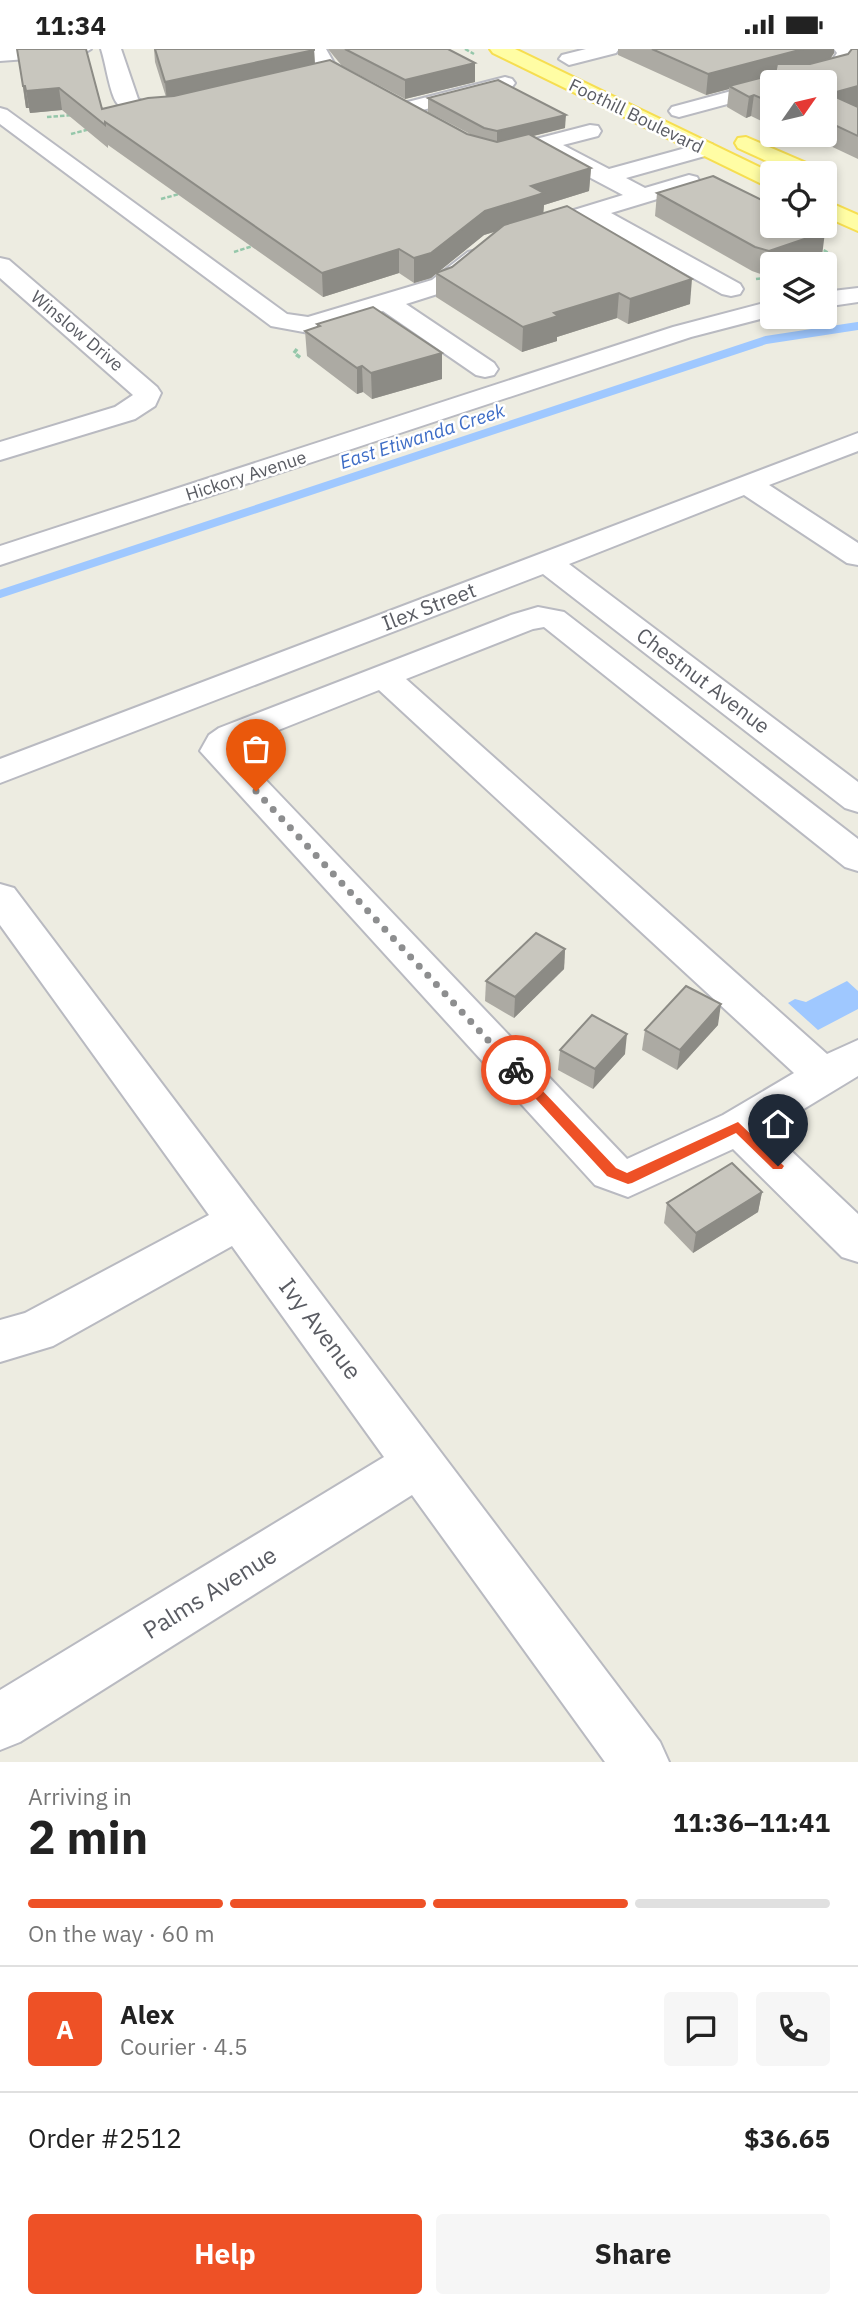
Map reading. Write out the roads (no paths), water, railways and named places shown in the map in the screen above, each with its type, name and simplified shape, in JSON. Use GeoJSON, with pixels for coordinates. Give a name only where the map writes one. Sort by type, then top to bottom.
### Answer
{"type":"FeatureCollection","features":[{"type":"Feature","properties":{"kind":"main road","name":"Foothill Boulevard"},"geometry":{"type":"LineString","coordinates":[[500,49],[760,176]]}},
{"type":"Feature","properties":{"kind":"main road","name":"Foothill Boulevard"},"geometry":{"type":"LineString","coordinates":[[549,49],[594,70]]}},
{"type":"Feature","properties":{"kind":"main road","name":"Foothill Boulevard"},"geometry":{"type":"LineString","coordinates":[[654,99],[703,122]]}},
{"type":"Feature","properties":{"kind":"main road","name":"Foothill Boulevard"},"geometry":{"type":"LineString","coordinates":[[727,134],[784,161]]}},
{"type":"Feature","properties":{"kind":"main road"},"geometry":{"type":"LineString","coordinates":[[837,214],[858,224]]}},
{"type":"Feature","properties":{"kind":"street"},"geometry":{"type":"LineString","coordinates":[[0,55],[81,49]]}},
{"type":"Feature","properties":{"kind":"street"},"geometry":{"type":"LineString","coordinates":[[111,49],[125,99],[130,105],[159,111],[196,105]]}},
{"type":"Feature","properties":{"kind":"street"},"geometry":{"type":"LineString","coordinates":[[316,49],[327,67],[334,72],[427,123]]}},
{"type":"Feature","properties":{"kind":"street"},"geometry":{"type":"LineString","coordinates":[[569,59],[609,49]]}},
{"type":"Feature","properties":{"kind":"street"},"geometry":{"type":"LineString","coordinates":[[812,70],[841,58],[858,76]]}},
{"type":"Feature","properties":{"kind":"street"},"geometry":{"type":"LineString","coordinates":[[309,78],[334,72]]}},
{"type":"Feature","properties":{"kind":"street"},"geometry":{"type":"LineString","coordinates":[[403,109],[505,83]]}},
{"type":"Feature","properties":{"kind":"street"},"geometry":{"type":"LineString","coordinates":[[679,111],[760,89]]}},
{"type":"Feature","properties":{"kind":"street"},"geometry":{"type":"LineString","coordinates":[[0,114],[280,321],[309,325],[441,285],[501,239],[689,182]]}},
{"type":"Feature","properties":{"kind":"street"},"geometry":{"type":"LineString","coordinates":[[521,151],[590,131]]}},
{"type":"Feature","properties":{"kind":"street"},"geometry":{"type":"LineString","coordinates":[[590,168],[625,150],[683,138]]}},
{"type":"Feature","properties":{"kind":"street"},"geometry":{"type":"LineString","coordinates":[[545,144],[643,196]]}},
{"type":"Feature","properties":{"kind":"street"},"geometry":{"type":"LineString","coordinates":[[590,168],[704,149]]}},
{"type":"Feature","properties":{"kind":"street"},"geometry":{"type":"LineString","coordinates":[[590,168],[625,150]]}},
{"type":"Feature","properties":{"kind":"street"},"geometry":{"type":"LineString","coordinates":[[591,212],[731,289]]}},
{"type":"Feature","properties":{"kind":"street","name":"Winslow Drive"},"geometry":{"type":"LineString","coordinates":[[0,265],[142,385],[147,393],[145,400],[125,413],[0,451]]}},
{"type":"Feature","properties":{"kind":"street"},"geometry":{"type":"LineString","coordinates":[[837,298],[858,295]]}},
{"type":"Feature","properties":{"kind":"street"},"geometry":{"type":"LineString","coordinates":[[387,302],[485,369]]}},
{"type":"Feature","properties":{"kind":"street","name":"Hickory Avenue"},"geometry":{"type":"LineString","coordinates":[[0,556],[682,332],[760,311]]}},
{"type":"Feature","properties":{"kind":"street","name":"Ilex Street"},"geometry":{"type":"LineString","coordinates":[[0,772],[858,441]]}},
{"type":"Feature","properties":{"kind":"street"},"geometry":{"type":"LineString","coordinates":[[747,484],[858,556]]}},
{"type":"Feature","properties":{"kind":"street","name":"Chestnut Avenue"},"geometry":{"type":"LineString","coordinates":[[547,562],[858,800]]}},
{"type":"Feature","properties":{"kind":"street"},"geometry":{"type":"LineString","coordinates":[[384,677],[841,1066],[738,1127],[628,1179],[611,1172],[218,751],[221,743],[231,736],[522,622],[538,617],[553,619],[858,858]]}},
{"type":"Feature","properties":{"kind":"street","name":"Ivy Avenue"},"geometry":{"type":"LineString","coordinates":[[0,897],[640,1762]]}},
{"type":"Feature","properties":{"kind":"street"},"geometry":{"type":"LineString","coordinates":[[738,1127],[858,1243]]}},
{"type":"Feature","properties":{"kind":"street"},"geometry":{"type":"LineString","coordinates":[[0,1341],[36,1331],[240,1220]]}},
{"type":"Feature","properties":{"kind":"street","name":"Palms Avenue"},"geometry":{"type":"LineString","coordinates":[[0,1722],[419,1463]]}},
{"type":"Feature","properties":{"kind":"water"},"geometry":{"type":"Polygon","coordinates":[[[847,981],[858,991],[858,1009],[818,1030],[788,1003],[795,999],[806,1002],[847,981]]]}},
{"type":"Feature","properties":{"kind":"waterway","name":"East Etiwanda Creek"},"geometry":{"type":"LineString","coordinates":[[0,594],[766,340],[858,326]]}}]}
